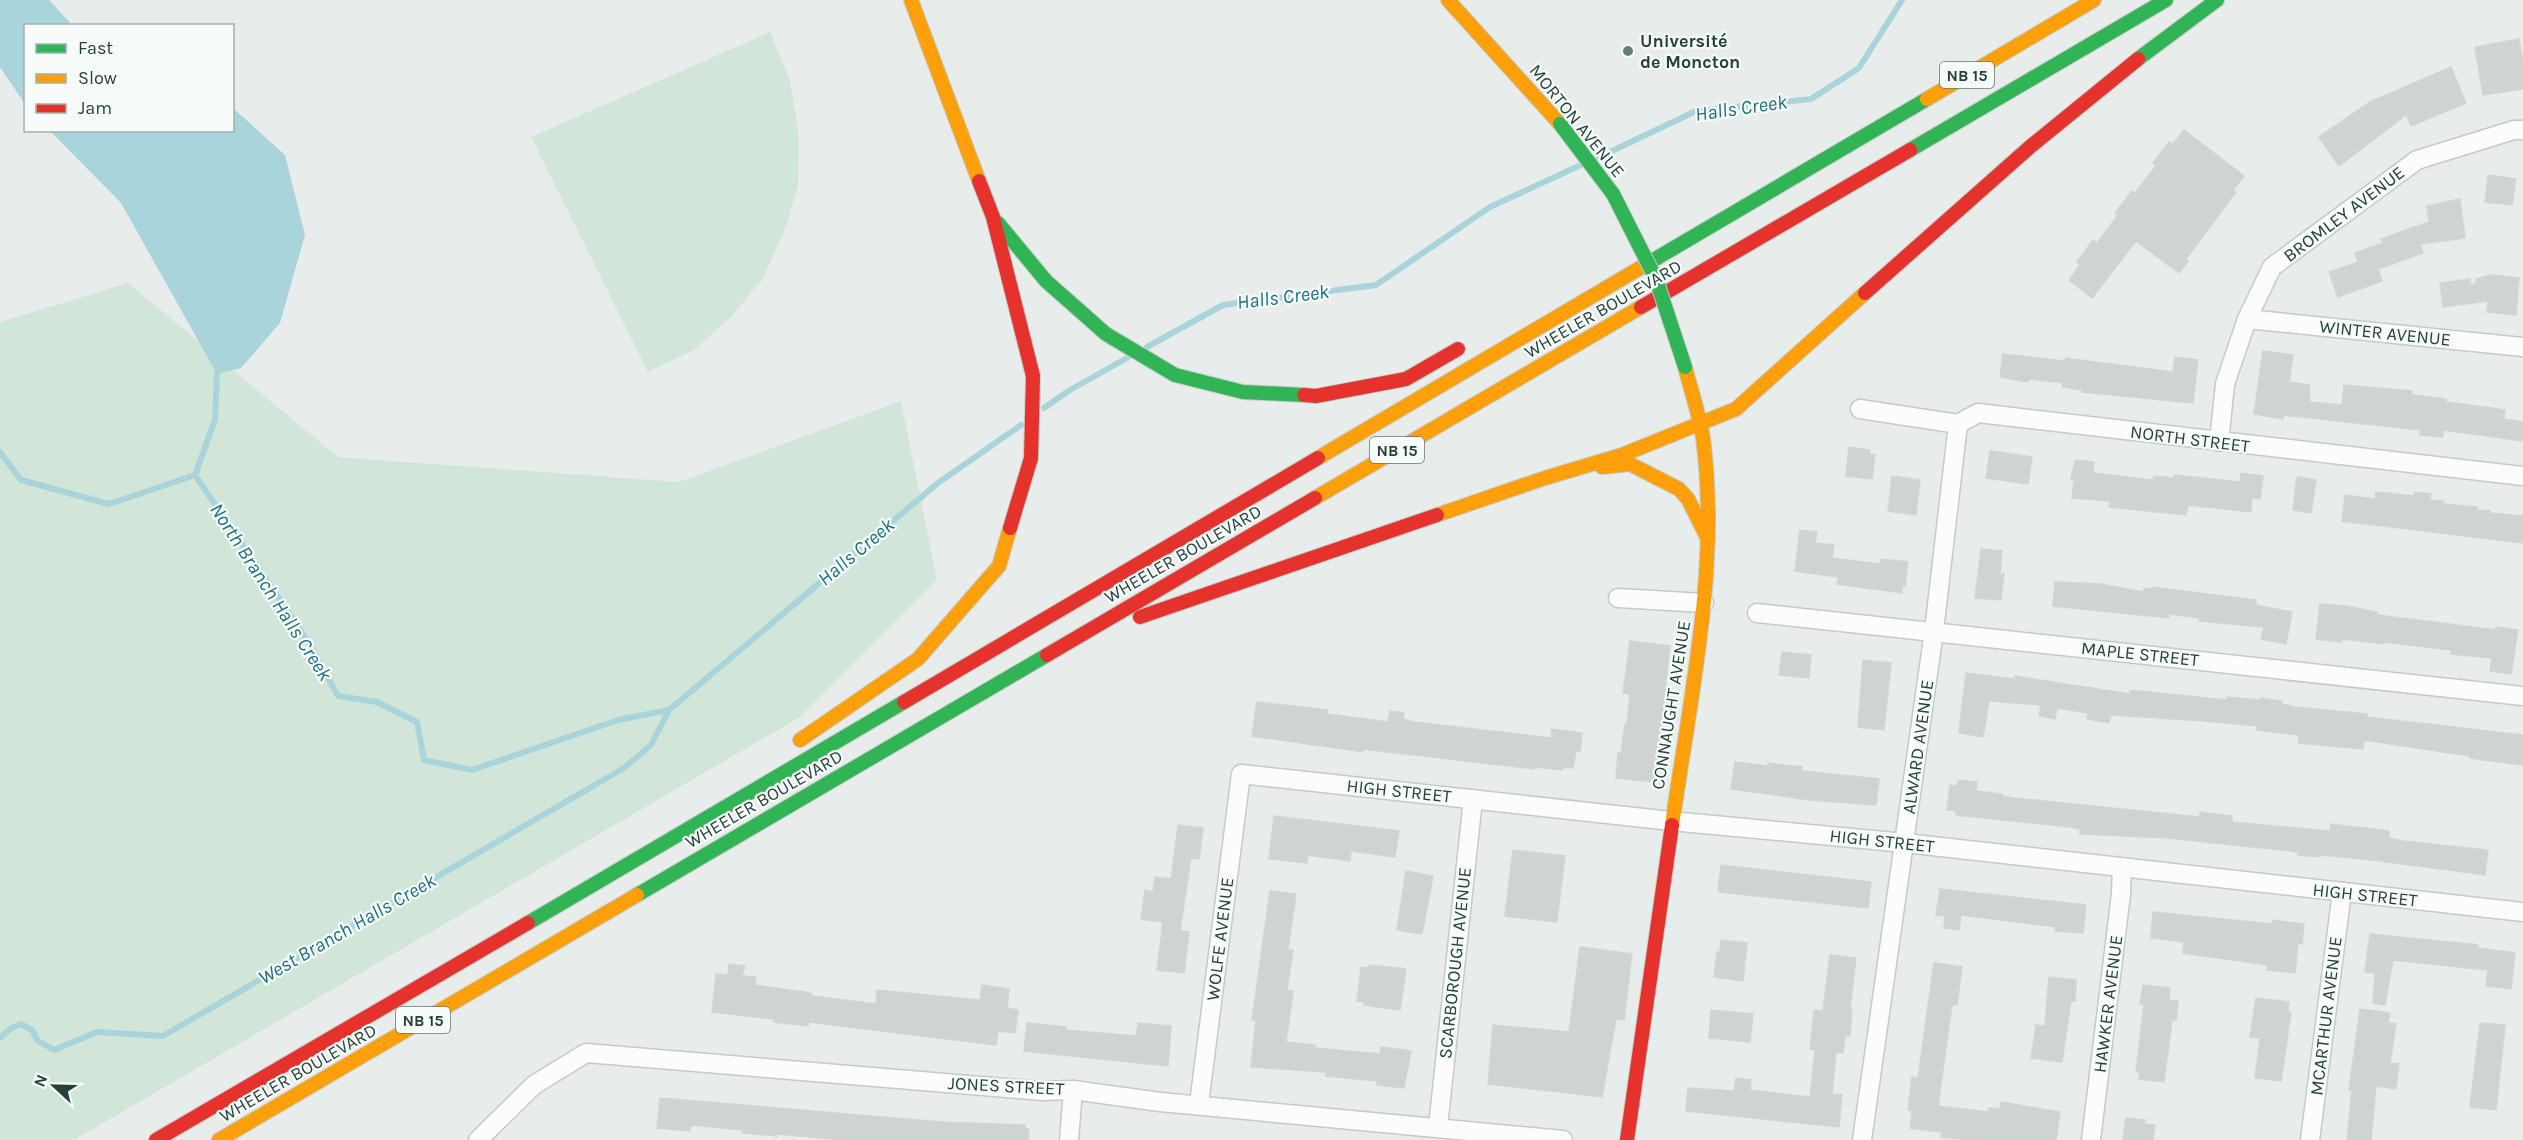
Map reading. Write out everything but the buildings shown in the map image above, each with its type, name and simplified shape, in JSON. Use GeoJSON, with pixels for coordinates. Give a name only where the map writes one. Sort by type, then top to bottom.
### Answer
{"type":"FeatureCollection","features":[{"type":"Feature","properties":{"kind":"main road"},"geometry":{"type":"LineString","coordinates":[[791,746],[918,659],[999,566],[1031,458],[1033,376],[993,217],[911,0]]}},
{"type":"Feature","properties":{"kind":"main road","name":"MORTON AVENUE"},"geometry":{"type":"LineString","coordinates":[[1448,0],[1560,124],[1613,194],[1656,279]]}},
{"type":"Feature","properties":{"kind":"main road","name":"WHEELER BOULEVARD"},"geometry":{"type":"LineString","coordinates":[[156,1140],[556,907],[2094,0]]}},
{"type":"Feature","properties":{"kind":"main road","name":"WHEELER BOULEVARD"},"geometry":{"type":"LineString","coordinates":[[219,1140],[2166,0]]}},
{"type":"Feature","properties":{"kind":"main road"},"geometry":{"type":"LineString","coordinates":[[1132,622],[1142,616],[1545,478],[1646,446],[1700,422],[1736,410],[2018,158],[2151,47],[2217,0]]}},
{"type":"Feature","properties":{"kind":"main road"},"geometry":{"type":"LineString","coordinates":[[1734,196],[1840,150]]}},
{"type":"Feature","properties":{"kind":"main road"},"geometry":{"type":"LineString","coordinates":[[993,217],[1046,281],[1106,334],[1175,375],[1243,392],[1316,396],[1406,379],[1467,344]]}},
{"type":"Feature","properties":{"kind":"main road"},"geometry":{"type":"LineString","coordinates":[[1632,252],[1652,241]]}},
{"type":"Feature","properties":{"kind":"main road","name":"CONNAUGHT AVENUE"},"geometry":{"type":"LineString","coordinates":[[1627,1140],[1704,603],[1708,539],[1700,422],[1656,279]]}},
{"type":"Feature","properties":{"kind":"main road"},"geometry":{"type":"LineString","coordinates":[[1579,469],[1630,464],[1679,489],[1688,499],[1708,539]]}},
{"type":"Feature","properties":{"kind":"main road"},"geometry":{"type":"LineString","coordinates":[[628,900],[701,870],[1112,633]]}},
{"type":"Feature","properties":{"kind":"main road"},"geometry":{"type":"LineString","coordinates":[[556,907],[732,787]]}},
{"type":"Feature","properties":{"kind":"street","name":"BROMLEY AVENUE"},"geometry":{"type":"LineString","coordinates":[[2218,442],[2225,384],[2247,319],[2272,267],[2417,160],[2514,130],[2523,130]]}},
{"type":"Feature","properties":{"kind":"street","name":"WINTER AVENUE"},"geometry":{"type":"LineString","coordinates":[[2247,319],[2523,347]]}},
{"type":"Feature","properties":{"kind":"street","name":"NORTH STREET"},"geometry":{"type":"LineString","coordinates":[[1860,409],[1958,424],[1978,413],[2523,476]]}},
{"type":"Feature","properties":{"kind":"street","name":"ALWARD AVENUE"},"geometry":{"type":"LineString","coordinates":[[1863,1140],[1886,958],[1905,843],[1934,631],[1958,424]]}},
{"type":"Feature","properties":{"kind":"street"},"geometry":{"type":"LineString","coordinates":[[1618,598],[1704,603]]}},
{"type":"Feature","properties":{"kind":"street","name":"MAPLE STREET"},"geometry":{"type":"LineString","coordinates":[[1757,613],[2523,696]]}},
{"type":"Feature","properties":{"kind":"street","name":"HIGH STREET"},"geometry":{"type":"LineString","coordinates":[[1241,774],[1671,821],[1905,843],[2523,912]]}},
{"type":"Feature","properties":{"kind":"street","name":"WOLFE AVENUE"},"geometry":{"type":"LineString","coordinates":[[1199,1104],[1241,774]]}},
{"type":"Feature","properties":{"kind":"street","name":"SCARBOROUGH AVENUE"},"geometry":{"type":"LineString","coordinates":[[1438,1127],[1473,799]]}},
{"type":"Feature","properties":{"kind":"street","name":"HAWKER AVENUE"},"geometry":{"type":"LineString","coordinates":[[2091,1140],[2121,894],[2122,867]]}},
{"type":"Feature","properties":{"kind":"street","name":"MCARTHUR AVENUE"},"geometry":{"type":"LineString","coordinates":[[2310,1140],[2342,892]]}},
{"type":"Feature","properties":{"kind":"street","name":"JONES STREET"},"geometry":{"type":"LineString","coordinates":[[478,1140],[534,1085],[586,1053],[1042,1091],[1073,1090],[1563,1140]]}},
{"type":"Feature","properties":{"kind":"street"},"geometry":{"type":"LineString","coordinates":[[1069,1140],[1073,1090]]}},
{"type":"Feature","properties":{"kind":"green space"},"geometry":{"type":"Polygon","coordinates":[[[770,32],[790,81],[799,136],[798,186],[784,232],[763,278],[733,315],[694,350],[648,372],[531,137],[770,32]]]}},
{"type":"Feature","properties":{"kind":"green space"},"geometry":{"type":"Polygon","coordinates":[[[128,283],[338,457],[679,482],[901,401],[937,580],[800,717],[74,1140],[0,1140],[0,322],[128,283]]]}},
{"type":"Feature","properties":{"kind":"water"},"geometry":{"type":"Polygon","coordinates":[[[0,0],[49,0],[71,24],[24,24],[24,103],[0,67],[0,0]]]}},
{"type":"Feature","properties":{"kind":"water"},"geometry":{"type":"Polygon","coordinates":[[[234,109],[285,155],[305,235],[280,323],[241,368],[217,374],[121,203],[51,132],[234,132],[234,109]]]}},
{"type":"Feature","properties":{"kind":"waterway","name":"Halls Creek"},"geometry":{"type":"LineString","coordinates":[[1595,159],[1696,111],[1811,99],[1859,68],[1902,0]]}},
{"type":"Feature","properties":{"kind":"waterway","name":"Halls Creek"},"geometry":{"type":"LineString","coordinates":[[1147,347],[1223,305],[1376,285],[1490,207],[1583,164]]}},
{"type":"Feature","properties":{"kind":"waterway","name":"Halls Creek"},"geometry":{"type":"LineString","coordinates":[[1044,408],[1070,390],[1127,358]]}},
{"type":"Feature","properties":{"kind":"waterway"},"geometry":{"type":"LineString","coordinates":[[195,475],[215,420],[217,374]]}},
{"type":"Feature","properties":{"kind":"waterway","name":"West Branch Halls Creek"},"geometry":{"type":"LineString","coordinates":[[0,1038],[10,1029],[21,1024],[32,1030],[38,1041],[54,1050],[97,1032],[163,1036],[624,768],[651,745],[669,710],[938,483],[1021,425]]}},
{"type":"Feature","properties":{"kind":"waterway","name":"North Branch Halls Creek"},"geometry":{"type":"LineString","coordinates":[[0,452],[21,480],[109,504],[195,475]]}},
{"type":"Feature","properties":{"kind":"waterway","name":"North Branch Halls Creek"},"geometry":{"type":"LineString","coordinates":[[195,475],[307,640],[338,696],[377,702],[417,722],[424,760],[472,770],[618,720],[669,710]]}},
{"type":"Feature","properties":{"kind":"traffic: fast"},"geometry":{"type":"LineString","coordinates":[[1910,150],[2166,0]]}},
{"type":"Feature","properties":{"kind":"traffic: fast"},"geometry":{"type":"LineString","coordinates":[[2138,59],[2217,0]]}},
{"type":"Feature","properties":{"kind":"traffic: fast"},"geometry":{"type":"LineString","coordinates":[[1645,265],[1927,99]]}},
{"type":"Feature","properties":{"kind":"traffic: fast"},"geometry":{"type":"LineString","coordinates":[[1560,124],[1613,194],[1656,279],[1685,367]]}},
{"type":"Feature","properties":{"kind":"traffic: fast"},"geometry":{"type":"LineString","coordinates":[[998,223],[1046,281],[1106,334],[1175,375],[1243,392],[1304,395]]}},
{"type":"Feature","properties":{"kind":"traffic: fast"},"geometry":{"type":"LineString","coordinates":[[637,895],[1047,655]]}},
{"type":"Feature","properties":{"kind":"traffic: fast"},"geometry":{"type":"LineString","coordinates":[[528,923],[904,702]]}},
{"type":"Feature","properties":{"kind":"traffic: slow"},"geometry":{"type":"LineString","coordinates":[[911,0],[979,181]]}},
{"type":"Feature","properties":{"kind":"traffic: slow"},"geometry":{"type":"LineString","coordinates":[[1448,0],[1560,124]]}},
{"type":"Feature","properties":{"kind":"traffic: slow"},"geometry":{"type":"LineString","coordinates":[[1927,99],[2094,0]]}},
{"type":"Feature","properties":{"kind":"traffic: slow"},"geometry":{"type":"LineString","coordinates":[[1318,458],[1645,265]]}},
{"type":"Feature","properties":{"kind":"traffic: slow"},"geometry":{"type":"LineString","coordinates":[[1437,515],[1545,478],[1622,455],[1736,409],[1865,293]]}},
{"type":"Feature","properties":{"kind":"traffic: slow"},"geometry":{"type":"LineString","coordinates":[[1315,498],[1641,307]]}},
{"type":"Feature","properties":{"kind":"traffic: slow"},"geometry":{"type":"LineString","coordinates":[[1672,825],[1701,632],[1708,535],[1703,438],[1685,367]]}},
{"type":"Feature","properties":{"kind":"traffic: slow"},"geometry":{"type":"LineString","coordinates":[[1602,467],[1630,464],[1679,489],[1688,499],[1708,539]]}},
{"type":"Feature","properties":{"kind":"traffic: slow"},"geometry":{"type":"LineString","coordinates":[[800,740],[918,659],[999,566],[1010,528]]}},
{"type":"Feature","properties":{"kind":"traffic: slow"},"geometry":{"type":"LineString","coordinates":[[219,1140],[637,895]]}},
{"type":"Feature","properties":{"kind":"traffic: jam"},"geometry":{"type":"LineString","coordinates":[[1865,293],[2031,146],[2138,59]]}},
{"type":"Feature","properties":{"kind":"traffic: jam"},"geometry":{"type":"LineString","coordinates":[[1641,307],[1910,150]]}},
{"type":"Feature","properties":{"kind":"traffic: jam"},"geometry":{"type":"LineString","coordinates":[[979,181],[993,217],[1033,376],[1031,458],[1010,528]]}},
{"type":"Feature","properties":{"kind":"traffic: jam"},"geometry":{"type":"LineString","coordinates":[[1304,395],[1316,396],[1406,379],[1458,349]]}},
{"type":"Feature","properties":{"kind":"traffic: jam"},"geometry":{"type":"LineString","coordinates":[[904,702],[1318,458]]}},
{"type":"Feature","properties":{"kind":"traffic: jam"},"geometry":{"type":"LineString","coordinates":[[1047,655],[1315,498]]}},
{"type":"Feature","properties":{"kind":"traffic: jam"},"geometry":{"type":"LineString","coordinates":[[1140,617],[1437,515]]}},
{"type":"Feature","properties":{"kind":"traffic: jam"},"geometry":{"type":"LineString","coordinates":[[1627,1140],[1672,825]]}},
{"type":"Feature","properties":{"kind":"traffic: jam"},"geometry":{"type":"LineString","coordinates":[[156,1140],[528,923]]}},
{"type":"Feature","properties":{"kind":"place","name":"Université de Moncton"},"geometry":{"type":"Point","coordinates":[1628,51]}}]}
